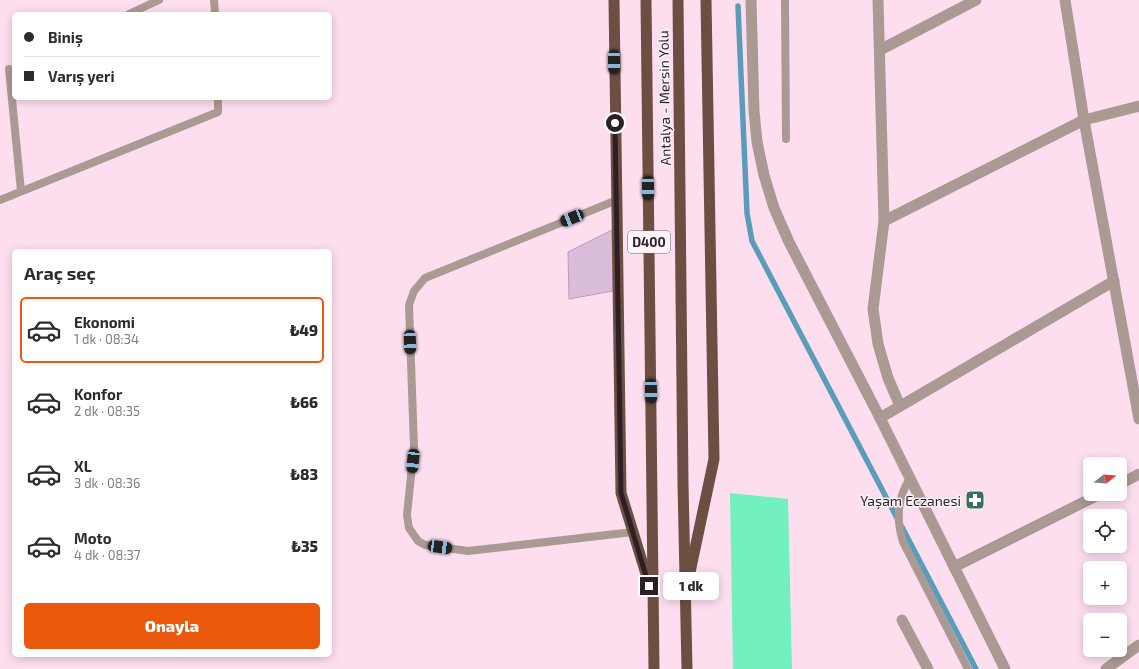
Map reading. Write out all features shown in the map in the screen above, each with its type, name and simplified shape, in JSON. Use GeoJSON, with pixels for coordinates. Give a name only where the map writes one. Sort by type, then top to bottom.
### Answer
{"type":"FeatureCollection","features":[{"type":"Feature","properties":{"kind":"highway"},"geometry":{"type":"LineString","coordinates":[[614,0],[621,493],[653,599]]}},
{"type":"Feature","properties":{"kind":"highway","name":"Antalya - Mersin Yolu"},"geometry":{"type":"LineString","coordinates":[[646,0],[653,599]]}},
{"type":"Feature","properties":{"kind":"highway","name":"Antalya - Mersin Yolu"},"geometry":{"type":"LineString","coordinates":[[678,0],[685,597]]}},
{"type":"Feature","properties":{"kind":"highway"},"geometry":{"type":"LineString","coordinates":[[685,597],[714,459],[706,0]]}},
{"type":"Feature","properties":{"kind":"highway","name":"D400"},"geometry":{"type":"LineString","coordinates":[[685,597],[687,669]]}},
{"type":"Feature","properties":{"kind":"highway","name":"D400"},"geometry":{"type":"LineString","coordinates":[[653,599],[654,669]]}},
{"type":"Feature","properties":{"kind":"street"},"geometry":{"type":"LineString","coordinates":[[751,0],[754,111],[757,142],[764,175],[774,208],[788,242],[880,418],[1005,669]]}},
{"type":"Feature","properties":{"kind":"street"},"geometry":{"type":"LineString","coordinates":[[878,0],[884,221],[873,309],[878,344],[888,378],[900,406]]}},
{"type":"Feature","properties":{"kind":"street"},"geometry":{"type":"LineString","coordinates":[[880,50],[976,0]]}},
{"type":"Feature","properties":{"kind":"street"},"geometry":{"type":"LineString","coordinates":[[1065,0],[1084,120],[1139,419]]}},
{"type":"Feature","properties":{"kind":"street"},"geometry":{"type":"LineString","coordinates":[[884,221],[1084,120],[1139,106]]}},
{"type":"Feature","properties":{"kind":"street"},"geometry":{"type":"LineString","coordinates":[[880,418],[1114,281]]}},
{"type":"Feature","properties":{"kind":"street"},"geometry":{"type":"LineString","coordinates":[[1127,480],[1139,474]]}},
{"type":"Feature","properties":{"kind":"street"},"geometry":{"type":"LineString","coordinates":[[954,567],[1086,501]]}},
{"type":"Feature","properties":{"kind":"street"},"geometry":{"type":"LineString","coordinates":[[902,620],[928,669]]}},
{"type":"Feature","properties":{"kind":"street"},"geometry":{"type":"LineString","coordinates":[[1106,669],[1139,645]]}},
{"type":"Feature","properties":{"kind":"lane"},"geometry":{"type":"LineString","coordinates":[[133,12],[159,0]]}},
{"type":"Feature","properties":{"kind":"lane"},"geometry":{"type":"LineString","coordinates":[[214,0],[215,12]]}},
{"type":"Feature","properties":{"kind":"lane"},"geometry":{"type":"LineString","coordinates":[[785,0],[786,139]]}},
{"type":"Feature","properties":{"kind":"lane"},"geometry":{"type":"LineString","coordinates":[[0,69],[12,68]]}},
{"type":"Feature","properties":{"kind":"lane"},"geometry":{"type":"LineString","coordinates":[[14,100],[21,191]]}},
{"type":"Feature","properties":{"kind":"lane"},"geometry":{"type":"LineString","coordinates":[[0,200],[218,112],[218,100]]}},
{"type":"Feature","properties":{"kind":"lane"},"geometry":{"type":"LineString","coordinates":[[617,200],[425,278],[414,291],[409,305],[414,447],[407,515],[412,534],[425,545],[468,551],[633,532]]}},
{"type":"Feature","properties":{"kind":"lane"},"geometry":{"type":"LineString","coordinates":[[910,478],[901,494],[898,517],[899,530],[903,542],[968,669]]}},
{"type":"Feature","properties":{"kind":"green space"},"geometry":{"type":"Polygon","coordinates":[[[730,493],[788,499],[792,669],[733,669],[730,493]]]}},
{"type":"Feature","properties":{"kind":"building"},"geometry":{"type":"Polygon","coordinates":[[[612,230],[613,291],[569,299],[568,252],[612,230]]]}},
{"type":"Feature","properties":{"kind":"waterway"},"geometry":{"type":"LineString","coordinates":[[738,6],[747,213],[752,241],[898,520]]}},
{"type":"Feature","properties":{"kind":"waterway"},"geometry":{"type":"LineString","coordinates":[[902,527],[976,669]]}},
{"type":"Feature","properties":{"kind":"place","name":"Yaşam Eczanesi"},"geometry":{"type":"Point","coordinates":[975,500]}},
{"type":"Feature","properties":{"kind":"route"},"geometry":{"type":"LineString","coordinates":[[615,123],[621,493],[649,586]]}}]}
